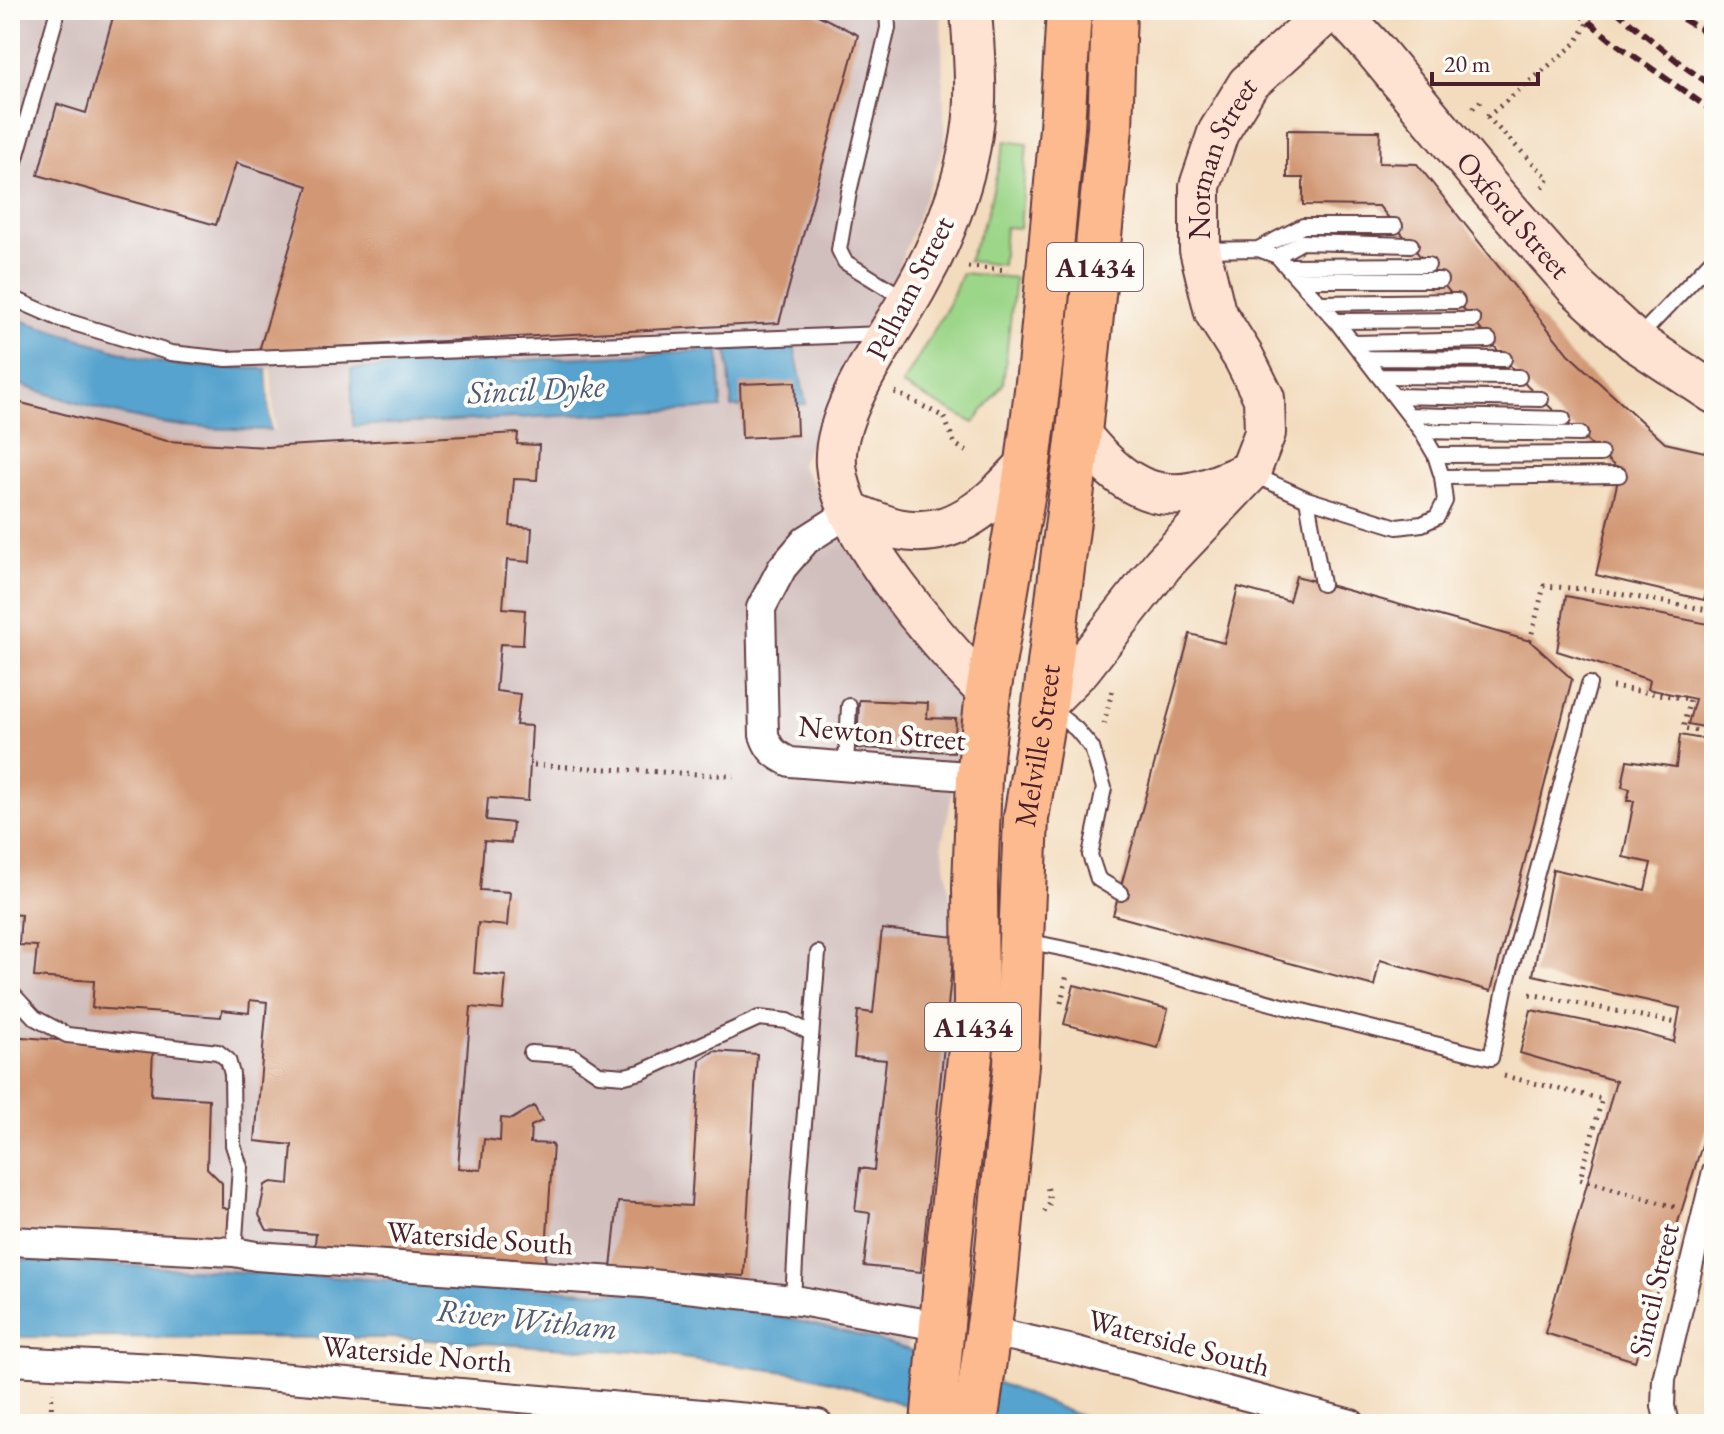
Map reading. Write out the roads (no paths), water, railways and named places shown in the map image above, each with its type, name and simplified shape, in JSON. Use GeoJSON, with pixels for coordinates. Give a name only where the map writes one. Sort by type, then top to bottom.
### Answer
{"type":"FeatureCollection","features":[{"type":"Feature","properties":{"kind":"main road","name":"Pelham Street"},"geometry":{"type":"LineString","coordinates":[[971,10],[975,102],[971,136],[950,212],[919,283],[853,400],[840,436],[835,462],[842,495],[850,512],[892,581],[957,662],[988,693]]}},
{"type":"Feature","properties":{"kind":"main road","name":"Melville Street"},"geometry":{"type":"LineString","coordinates":[[942,1343],[950,1237],[976,1004],[975,887],[979,777],[988,693],[1028,463],[1041,358],[1062,128],[1069,10]]}},
{"type":"Feature","properties":{"kind":"main road","name":"Melville Street"},"geometry":{"type":"LineString","coordinates":[[985,1349],[994,1290],[1016,1065],[1026,818],[1045,704],[1079,433],[1110,128],[1114,10]]}},
{"type":"Feature","properties":{"kind":"main road","name":"Norman Street"},"geometry":{"type":"LineString","coordinates":[[1250,472],[1265,433],[1264,398],[1244,358],[1215,312],[1200,250],[1200,186],[1218,133],[1248,84],[1330,10]]}},
{"type":"Feature","properties":{"kind":"main road","name":"Oxford Street"},"geometry":{"type":"LineString","coordinates":[[1338,10],[1575,286],[1635,341],[1714,393]]}},
{"type":"Feature","properties":{"kind":"main road"},"geometry":{"type":"LineString","coordinates":[[1079,433],[1102,461],[1143,491],[1193,493],[1250,472]]}},
{"type":"Feature","properties":{"kind":"main road"},"geometry":{"type":"LineString","coordinates":[[850,512],[895,529],[919,532],[941,530],[960,523],[981,508],[1028,463]]}},
{"type":"Feature","properties":{"kind":"main road"},"geometry":{"type":"LineString","coordinates":[[1045,704],[1081,668],[1163,564],[1250,472]]}},
{"type":"Feature","properties":{"kind":"main road","name":"A1434"},"geometry":{"type":"LineString","coordinates":[[942,1343],[947,1423]]}},
{"type":"Feature","properties":{"kind":"main road","name":"A1434"},"geometry":{"type":"LineString","coordinates":[[947,1423],[985,1349]]}},
{"type":"Feature","properties":{"kind":"street","name":"Newton Street"},"geometry":{"type":"LineString","coordinates":[[850,512],[806,540],[782,568],[761,608],[764,735],[769,748],[775,756],[790,762],[979,777]]}},
{"type":"Feature","properties":{"kind":"street","name":"Sincil Street"},"geometry":{"type":"LineString","coordinates":[[1667,1424],[1663,1406],[1664,1379],[1714,1171]]}},
{"type":"Feature","properties":{"kind":"street","name":"Waterside South"},"geometry":{"type":"LineString","coordinates":[[10,1241],[234,1252],[643,1283],[793,1300],[942,1343]]}},
{"type":"Feature","properties":{"kind":"street","name":"Waterside South"},"geometry":{"type":"LineString","coordinates":[[985,1349],[1073,1350],[1351,1424]]}},
{"type":"Feature","properties":{"kind":"street","name":"Waterside North"},"geometry":{"type":"LineString","coordinates":[[10,1361],[198,1370],[629,1415],[818,1424]]}},
{"type":"Feature","properties":{"kind":"lane"},"geometry":{"type":"LineString","coordinates":[[10,179],[58,10]]}},
{"type":"Feature","properties":{"kind":"lane"},"geometry":{"type":"LineString","coordinates":[[887,10],[888,28],[849,192],[839,250],[845,262],[899,317]]}},
{"type":"Feature","properties":{"kind":"lane"},"geometry":{"type":"LineString","coordinates":[[1200,250],[1258,249],[1303,226],[1395,226]]}},
{"type":"Feature","properties":{"kind":"lane"},"geometry":{"type":"LineString","coordinates":[[1282,261],[1302,242],[1411,245]]}},
{"type":"Feature","properties":{"kind":"lane"},"geometry":{"type":"LineString","coordinates":[[1250,472],[1307,499],[1383,523],[1408,527],[1437,517],[1445,501],[1435,455],[1410,415],[1300,280],[1282,261],[1258,249]]}},
{"type":"Feature","properties":{"kind":"lane"},"geometry":{"type":"LineString","coordinates":[[1635,341],[1714,258]]}},
{"type":"Feature","properties":{"kind":"lane"},"geometry":{"type":"LineString","coordinates":[[1282,261],[1428,265]]}},
{"type":"Feature","properties":{"kind":"lane"},"geometry":{"type":"LineString","coordinates":[[1300,280],[1440,280]]}},
{"type":"Feature","properties":{"kind":"lane"},"geometry":{"type":"LineString","coordinates":[[10,297],[60,319],[171,353],[227,359],[899,317]]}},
{"type":"Feature","properties":{"kind":"lane"},"geometry":{"type":"LineString","coordinates":[[1320,303],[1457,301]]}},
{"type":"Feature","properties":{"kind":"lane"},"geometry":{"type":"LineString","coordinates":[[1336,321],[1473,320]]}},
{"type":"Feature","properties":{"kind":"lane"},"geometry":{"type":"LineString","coordinates":[[1353,343],[1489,340]]}},
{"type":"Feature","properties":{"kind":"lane"},"geometry":{"type":"LineString","coordinates":[[1365,358],[1504,359]]}},
{"type":"Feature","properties":{"kind":"lane"},"geometry":{"type":"LineString","coordinates":[[1381,376],[1519,377]]}},
{"type":"Feature","properties":{"kind":"lane"},"geometry":{"type":"LineString","coordinates":[[1395,396],[1541,399]]}},
{"type":"Feature","properties":{"kind":"lane"},"geometry":{"type":"LineString","coordinates":[[1410,415],[1563,419]]}},
{"type":"Feature","properties":{"kind":"lane"},"geometry":{"type":"LineString","coordinates":[[1421,431],[1580,434]]}},
{"type":"Feature","properties":{"kind":"lane"},"geometry":{"type":"LineString","coordinates":[[1435,455],[1601,454]]}},
{"type":"Feature","properties":{"kind":"lane"},"geometry":{"type":"LineString","coordinates":[[1442,477],[1619,475]]}},
{"type":"Feature","properties":{"kind":"lane"},"geometry":{"type":"LineString","coordinates":[[1307,499],[1322,584]]}},
{"type":"Feature","properties":{"kind":"lane"},"geometry":{"type":"LineString","coordinates":[[1022,940],[1491,1058],[1505,989],[1589,684]]}},
{"type":"Feature","properties":{"kind":"lane"},"geometry":{"type":"LineString","coordinates":[[1045,704],[1076,729],[1092,748],[1104,788],[1090,855],[1098,879],[1121,893]]}},
{"type":"Feature","properties":{"kind":"lane"},"geometry":{"type":"LineString","coordinates":[[846,765],[849,706]]}},
{"type":"Feature","properties":{"kind":"lane"},"geometry":{"type":"LineString","coordinates":[[793,1300],[818,953]]}},
{"type":"Feature","properties":{"kind":"lane"},"geometry":{"type":"LineString","coordinates":[[10,991],[35,1018],[67,1035],[218,1052],[228,1060],[232,1074],[233,1145],[240,1167],[234,1252]]}},
{"type":"Feature","properties":{"kind":"lane"},"geometry":{"type":"LineString","coordinates":[[531,1053],[573,1056],[599,1074],[625,1076],[641,1072],[759,1018],[787,1021],[811,1033]]}},
{"type":"Feature","properties":{"kind":"water"},"geometry":{"type":"Polygon","coordinates":[[[10,317],[141,358],[181,366],[267,369],[271,430],[160,423],[84,405],[10,381],[10,317]]]}},
{"type":"Feature","properties":{"kind":"water"},"geometry":{"type":"Polygon","coordinates":[[[794,346],[806,404],[732,407],[727,349],[794,346]]]}},
{"type":"Feature","properties":{"kind":"water","name":"Sincil Dyke"},"geometry":{"type":"Polygon","coordinates":[[[719,350],[721,408],[353,426],[351,369],[719,350]]]}},
{"type":"Feature","properties":{"kind":"water","name":"River Witham"},"geometry":{"type":"Polygon","coordinates":[[[10,1259],[637,1294],[671,1299],[773,1316],[873,1339],[955,1366],[1100,1424],[962,1424],[842,1384],[801,1374],[638,1352],[391,1338],[10,1337],[10,1259]]]}},
{"type":"Feature","properties":{"kind":"railway"},"geometry":{"type":"LineString","coordinates":[[1575,10],[1611,40],[1714,112]]}},
{"type":"Feature","properties":{"kind":"railway"},"geometry":{"type":"LineString","coordinates":[[1615,10],[1714,87]]}},
{"type":"Feature","properties":{"kind":"railway"},"geometry":{"type":"LineString","coordinates":[[1667,10],[1714,37]]}}]}
